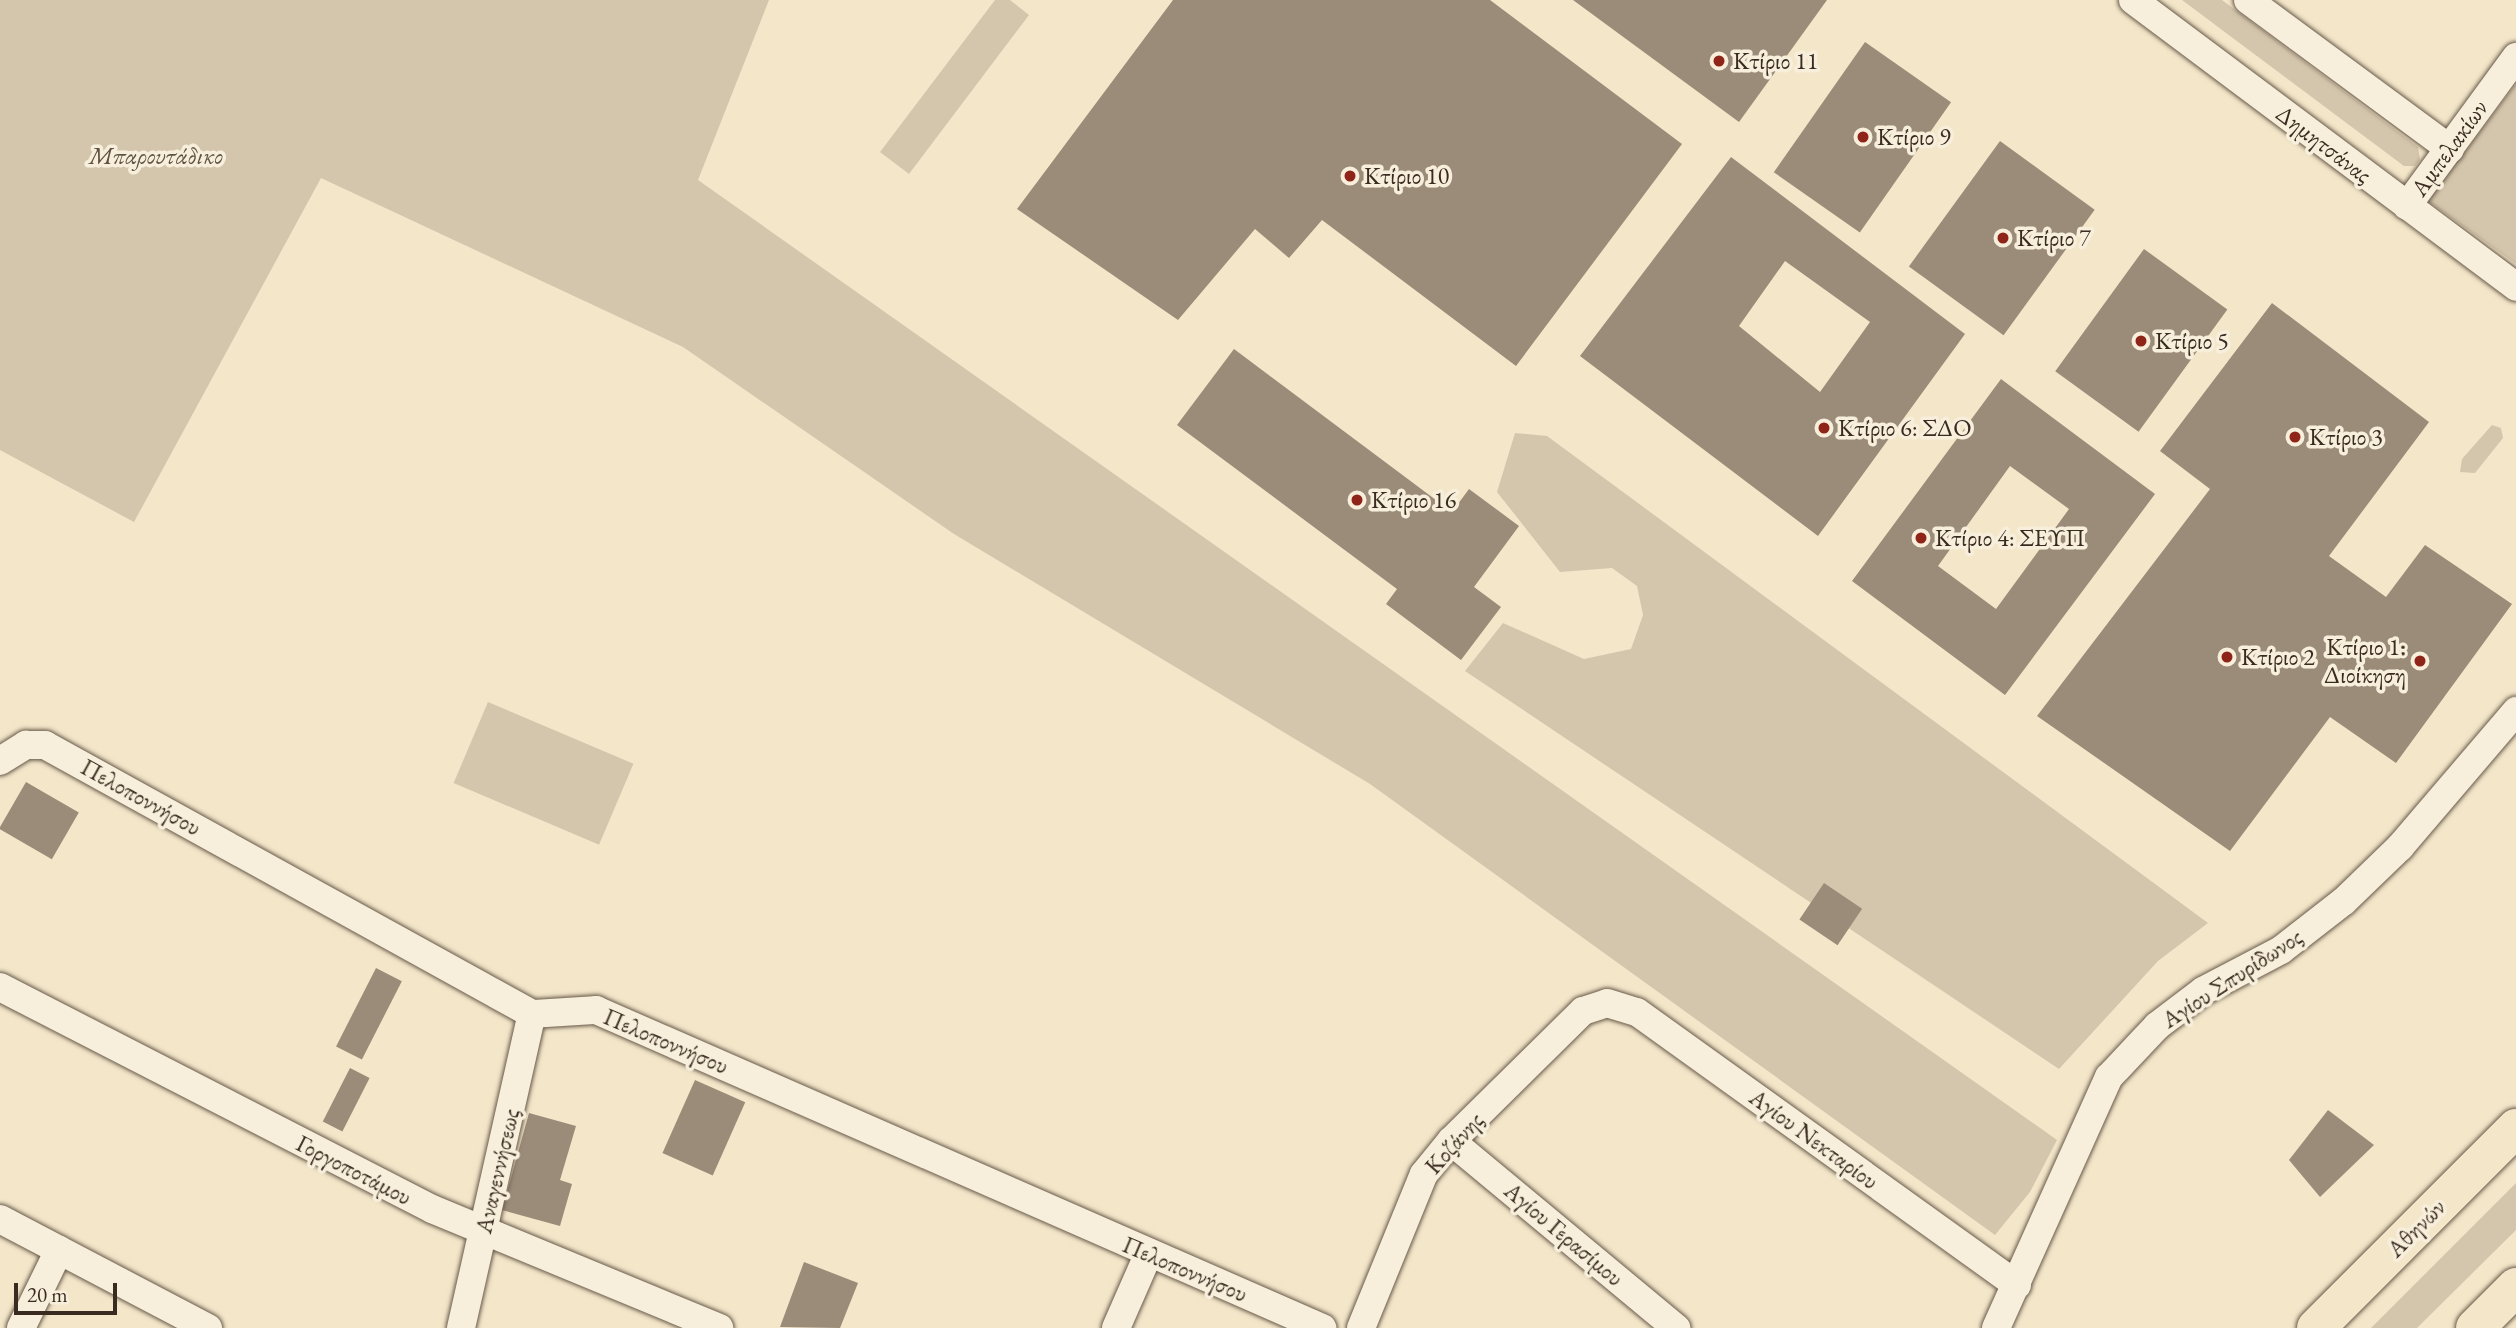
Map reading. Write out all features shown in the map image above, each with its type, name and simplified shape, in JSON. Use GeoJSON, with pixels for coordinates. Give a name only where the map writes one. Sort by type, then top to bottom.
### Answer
{"type":"FeatureCollection","features":[{"type":"Feature","properties":{"kind":"highway","name":"Αθηνών"},"geometry":{"type":"LineString","coordinates":[[2316,1328],[2516,1128]]}},
{"type":"Feature","properties":{"kind":"highway"},"geometry":{"type":"LineString","coordinates":[[2475,1328],[2516,1287]]}},
{"type":"Feature","properties":{"kind":"street","name":"Δημητσάνας"},"geometry":{"type":"LineString","coordinates":[[2133,0],[2516,288]]}},
{"type":"Feature","properties":{"kind":"street"},"geometry":{"type":"LineString","coordinates":[[2248,0],[2450,149]]}},
{"type":"Feature","properties":{"kind":"street","name":"Αμπελακίων"},"geometry":{"type":"LineString","coordinates":[[2407,206],[2516,57]]}},
{"type":"Feature","properties":{"kind":"street","name":"Αγίου Σπυρίδωνος"},"geometry":{"type":"LineString","coordinates":[[1996,1328],[2109,1077],[2157,1026],[2203,991],[2281,950],[2344,901],[2400,847],[2516,711]]}},
{"type":"Feature","properties":{"kind":"street","name":"Πελοποννήσου"},"geometry":{"type":"LineString","coordinates":[[0,761],[26,745],[45,745],[532,1014],[596,1010],[1322,1328]]}},
{"type":"Feature","properties":{"kind":"street","name":"Γοργοποτάμου"},"geometry":{"type":"LineString","coordinates":[[0,987],[409,1198],[719,1328]]}},
{"type":"Feature","properties":{"kind":"street","name":"Αγίου Νεκταρίου"},"geometry":{"type":"LineString","coordinates":[[1606,1003],[1637,1012],[2017,1285]]}},
{"type":"Feature","properties":{"kind":"street","name":"Κοζάνης"},"geometry":{"type":"LineString","coordinates":[[1361,1328],[1424,1174],[1451,1141],[1583,1011],[1606,1003]]}},
{"type":"Feature","properties":{"kind":"street","name":"Αναγεννήσεως"},"geometry":{"type":"LineString","coordinates":[[461,1328],[532,1014]]}},
{"type":"Feature","properties":{"kind":"street","name":"Αγίου Γερασίμου"},"geometry":{"type":"LineString","coordinates":[[1451,1141],[1676,1328]]}},
{"type":"Feature","properties":{"kind":"street"},"geometry":{"type":"LineString","coordinates":[[0,1219],[208,1328]]}},
{"type":"Feature","properties":{"kind":"street"},"geometry":{"type":"LineString","coordinates":[[21,1328],[60,1250]]}},
{"type":"Feature","properties":{"kind":"street"},"geometry":{"type":"LineString","coordinates":[[1116,1328],[1149,1253]]}},
{"type":"Feature","properties":{"kind":"green space","name":"Μπαρουτάδικο"},"geometry":{"type":"Polygon","coordinates":[[[0,0],[769,0],[698,180],[2057,1140],[2030,1192],[1995,1235],[1370,784],[954,534],[683,347],[321,178],[134,522],[0,450],[0,0]]]}},
{"type":"Feature","properties":{"kind":"green space"},"geometry":{"type":"Polygon","coordinates":[[[995,0],[1010,0],[1029,15],[909,174],[880,152],[995,0]]]}},
{"type":"Feature","properties":{"kind":"green space"},"geometry":{"type":"Polygon","coordinates":[[[2182,0],[2222,0],[2418,147],[2420,160],[2415,166],[2404,166],[2182,0]]]}},
{"type":"Feature","properties":{"kind":"green space"},"geometry":{"type":"Polygon","coordinates":[[[2516,84],[2516,264],[2428,201],[2516,84]]]}},
{"type":"Feature","properties":{"kind":"green space"},"geometry":{"type":"Polygon","coordinates":[[[2492,425],[2501,428],[2503,438],[2475,473],[2460,472],[2462,459],[2492,425]]]}},
{"type":"Feature","properties":{"kind":"green space"},"geometry":{"type":"Polygon","coordinates":[[[1515,433],[1547,436],[2208,923],[2158,961],[2059,1069],[1465,671],[1503,623],[1584,659],[1631,649],[1643,615],[1637,586],[1612,568],[1560,572],[1497,492],[1515,433]]]}},
{"type":"Feature","properties":{"kind":"green space"},"geometry":{"type":"Polygon","coordinates":[[[488,702],[633,764],[599,845],[454,783],[488,702]]]}},
{"type":"Feature","properties":{"kind":"green space"},"geometry":{"type":"Polygon","coordinates":[[[2516,1183],[2516,1230],[2417,1328],[2371,1328],[2516,1183]]]}},
{"type":"Feature","properties":{"kind":"building","name":"Κτίριο 10"},"geometry":{"type":"Polygon","coordinates":[[[1173,0],[1490,0],[1682,144],[1516,366],[1322,220],[1289,258],[1255,229],[1178,320],[1017,209],[1173,0]]]}},
{"type":"Feature","properties":{"kind":"building","name":"Κτίριο 11"},"geometry":{"type":"Polygon","coordinates":[[[1573,0],[1827,0],[1739,122],[1573,0]]]}},
{"type":"Feature","properties":{"kind":"building","name":"Κτίριο 9"},"geometry":{"type":"Polygon","coordinates":[[[1865,42],[1951,102],[1860,232],[1774,172],[1865,42]]]}},
{"type":"Feature","properties":{"kind":"building","name":"Κτίριο 7"},"geometry":{"type":"Polygon","coordinates":[[[2000,141],[2095,210],[2004,335],[1909,266],[2000,141]]]}},
{"type":"Feature","properties":{"kind":"building"},"geometry":{"type":"Polygon","coordinates":[[[1731,157],[1965,334],[1818,536],[1580,356],[1731,157]],[[1785,261],[1739,326],[1820,392],[1870,322],[1785,261]]]}},
{"type":"Feature","properties":{"kind":"building","name":"Κτίριο 5"},"geometry":{"type":"Polygon","coordinates":[[[2144,249],[2227,310],[2139,432],[2055,371],[2144,249]]]}},
{"type":"Feature","properties":{"kind":"building"},"geometry":{"type":"Polygon","coordinates":[[[2272,303],[2429,422],[2329,556],[2386,597],[2425,545],[2512,604],[2396,763],[2330,717],[2230,851],[2037,716],[2210,489],[2160,451],[2272,303]]]}},
{"type":"Feature","properties":{"kind":"building","name":"Κτίριο 16"},"geometry":{"type":"Polygon","coordinates":[[[1234,349],[1452,512],[1469,489],[1519,526],[1474,587],[1501,607],[1461,660],[1386,604],[1397,589],[1177,425],[1234,349]]]}},
{"type":"Feature","properties":{"kind":"building","name":"Κτίριο 4: ΣΕΥΠ"},"geometry":{"type":"Polygon","coordinates":[[[2001,379],[2155,494],[2005,695],[1852,581],[2001,379]],[[2010,466],[1938,566],[1996,609],[2069,509],[2010,466]]]}},
{"type":"Feature","properties":{"kind":"building"},"geometry":{"type":"Polygon","coordinates":[[[26,782],[79,812],[52,859],[0,829],[26,782]]]}},
{"type":"Feature","properties":{"kind":"building"},"geometry":{"type":"Polygon","coordinates":[[[1824,883],[1862,909],[1838,945],[1799,919],[1824,883]]]}},
{"type":"Feature","properties":{"kind":"building"},"geometry":{"type":"Polygon","coordinates":[[[376,968],[402,981],[362,1060],[336,1046],[376,968]]]}},
{"type":"Feature","properties":{"kind":"building"},"geometry":{"type":"Polygon","coordinates":[[[350,1068],[370,1078],[342,1131],[323,1121],[350,1068]]]}},
{"type":"Feature","properties":{"kind":"building"},"geometry":{"type":"Polygon","coordinates":[[[695,1080],[745,1102],[713,1175],[662,1153],[695,1080]]]}},
{"type":"Feature","properties":{"kind":"building"},"geometry":{"type":"Polygon","coordinates":[[[2328,1110],[2374,1145],[2320,1197],[2289,1160],[2328,1110]]]}},
{"type":"Feature","properties":{"kind":"building"},"geometry":{"type":"Polygon","coordinates":[[[529,1113],[576,1126],[560,1180],[572,1184],[560,1226],[502,1210],[529,1113]]]}},
{"type":"Feature","properties":{"kind":"building"},"geometry":{"type":"Polygon","coordinates":[[[804,1262],[858,1283],[840,1328],[780,1327],[804,1262]]]}},
{"type":"Feature","properties":{"kind":"place","name":"Κτίριο 11"},"geometry":{"type":"Point","coordinates":[1719,61]}},
{"type":"Feature","properties":{"kind":"place","name":"Κτίριο 9"},"geometry":{"type":"Point","coordinates":[1863,137]}},
{"type":"Feature","properties":{"kind":"place","name":"Κτίριο 10"},"geometry":{"type":"Point","coordinates":[1350,176]}},
{"type":"Feature","properties":{"kind":"place","name":"Κτίριο 7"},"geometry":{"type":"Point","coordinates":[2003,238]}},
{"type":"Feature","properties":{"kind":"place","name":"Κτίριο 5"},"geometry":{"type":"Point","coordinates":[2141,341]}},
{"type":"Feature","properties":{"kind":"place","name":"Κτίριο 6: ΣΔΟ"},"geometry":{"type":"Point","coordinates":[1824,428]}},
{"type":"Feature","properties":{"kind":"place","name":"Κτίριο 3"},"geometry":{"type":"Point","coordinates":[2295,437]}},
{"type":"Feature","properties":{"kind":"place","name":"Κτίριο 16"},"geometry":{"type":"Point","coordinates":[1357,500]}},
{"type":"Feature","properties":{"kind":"place","name":"Κτίριο 4: ΣΕΥΠ"},"geometry":{"type":"Point","coordinates":[1921,538]}},
{"type":"Feature","properties":{"kind":"place","name":"Κτίριο 2"},"geometry":{"type":"Point","coordinates":[2227,657]}},
{"type":"Feature","properties":{"kind":"place","name":"Κτίριο 1: Διοίκηση"},"geometry":{"type":"Point","coordinates":[2420,661]}}]}
